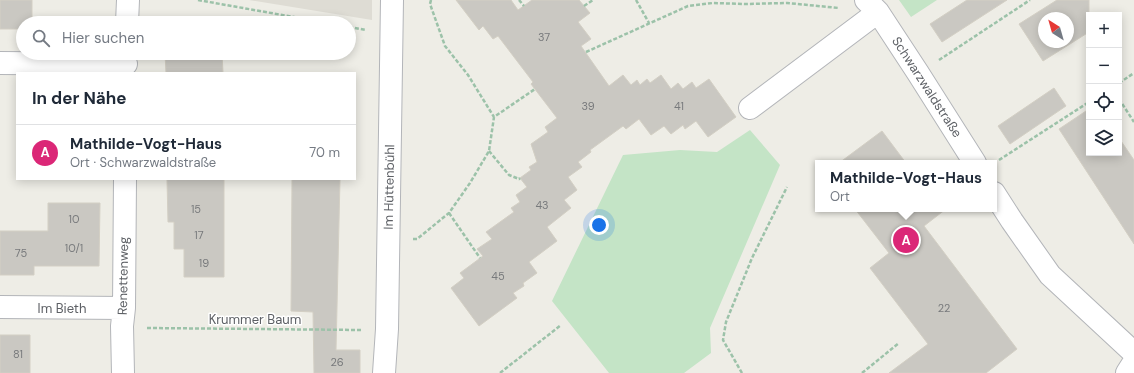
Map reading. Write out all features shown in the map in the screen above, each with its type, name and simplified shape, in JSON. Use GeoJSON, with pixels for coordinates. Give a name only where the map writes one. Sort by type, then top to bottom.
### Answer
{"type":"FeatureCollection","features":[{"type":"Feature","properties":{"kind":"street"},"geometry":{"type":"LineString","coordinates":[[127,16],[128,0]]}},
{"type":"Feature","properties":{"kind":"street","name":"Im Hüttenbühl"},"geometry":{"type":"LineString","coordinates":[[384,373],[387,329],[392,0]]}},
{"type":"Feature","properties":{"kind":"street"},"geometry":{"type":"LineString","coordinates":[[750,108],[872,6]]}},
{"type":"Feature","properties":{"kind":"street","name":"Schwarzwaldstraße"},"geometry":{"type":"LineString","coordinates":[[872,6],[918,73],[973,160]]}},
{"type":"Feature","properties":{"kind":"street"},"geometry":{"type":"LineString","coordinates":[[0,63],[126,63]]}},
{"type":"Feature","properties":{"kind":"street","name":"Renettenweg"},"geometry":{"type":"LineString","coordinates":[[123,373],[125,180]]}},
{"type":"Feature","properties":{"kind":"street"},"geometry":{"type":"LineString","coordinates":[[997,198],[1050,275],[1134,354]]}},
{"type":"Feature","properties":{"kind":"street","name":"Im Bieth"},"geometry":{"type":"LineString","coordinates":[[0,307],[123,317]]}},
{"type":"Feature","properties":{"kind":"street"},"geometry":{"type":"LineString","coordinates":[[1127,373],[1134,362]]}},
{"type":"Feature","properties":{"kind":"path"},"geometry":{"type":"LineString","coordinates":[[198,0],[288,16]]}},
{"type":"Feature","properties":{"kind":"path"},"geometry":{"type":"LineString","coordinates":[[388,243],[417,239],[449,213],[470,183],[489,151],[494,117],[468,76],[444,46],[430,4],[431,0]]}},
{"type":"Feature","properties":{"kind":"path"},"geometry":{"type":"LineString","coordinates":[[520,0],[524,6]]}},
{"type":"Feature","properties":{"kind":"path"},"geometry":{"type":"LineString","coordinates":[[584,6],[593,0]]}},
{"type":"Feature","properties":{"kind":"path"},"geometry":{"type":"LineString","coordinates":[[636,0],[649,23]]}},
{"type":"Feature","properties":{"kind":"path"},"geometry":{"type":"LineString","coordinates":[[918,73],[1030,0]]}},
{"type":"Feature","properties":{"kind":"path"},"geometry":{"type":"LineString","coordinates":[[586,52],[688,6],[713,3],[787,3],[840,8]]}},
{"type":"Feature","properties":{"kind":"path"},"geometry":{"type":"LineString","coordinates":[[1122,81],[1134,73]]}},
{"type":"Feature","properties":{"kind":"path"},"geometry":{"type":"LineString","coordinates":[[494,117],[535,89]]}},
{"type":"Feature","properties":{"kind":"path"},"geometry":{"type":"LineString","coordinates":[[997,162],[1086,104]]}},
{"type":"Feature","properties":{"kind":"path"},"geometry":{"type":"LineString","coordinates":[[1122,104],[1134,122]]}},
{"type":"Feature","properties":{"kind":"path"},"geometry":{"type":"LineString","coordinates":[[489,151],[509,175],[519,179],[520,178]]}},
{"type":"Feature","properties":{"kind":"path"},"geometry":{"type":"LineString","coordinates":[[742,373],[722,340],[726,322],[752,258],[787,187]]}},
{"type":"Feature","properties":{"kind":"path"},"geometry":{"type":"LineString","coordinates":[[449,213],[480,258]]}},
{"type":"Feature","properties":{"kind":"path","name":"Krummer Baum"},"geometry":{"type":"LineString","coordinates":[[123,317],[155,328],[387,329]]}},
{"type":"Feature","properties":{"kind":"path"},"geometry":{"type":"LineString","coordinates":[[500,373],[561,325]]}},
{"type":"Feature","properties":{"kind":"path"},"geometry":{"type":"LineString","coordinates":[[862,373],[899,343]]}},
{"type":"Feature","properties":{"kind":"shaded area"},"geometry":{"type":"Polygon","coordinates":[[[249,0],[372,0],[372,20],[356,17],[356,16],[347,16],[249,0]]]}},
{"type":"Feature","properties":{"kind":"green space"},"geometry":{"type":"Polygon","coordinates":[[[899,0],[937,0],[911,17],[899,0]]]}},
{"type":"Feature","properties":{"kind":"green space"},"geometry":{"type":"Polygon","coordinates":[[[750,130],[780,165],[710,328],[711,353],[684,373],[609,373],[552,301],[623,155],[680,150],[717,152],[750,130]]]}},
{"type":"Feature","properties":{"kind":"building"},"geometry":{"type":"Polygon","coordinates":[[[0,0],[32,0],[32,16],[16,16],[16,29],[0,29],[0,0]]]}},
{"type":"Feature","properties":{"kind":"building"},"geometry":{"type":"Polygon","coordinates":[[[456,0],[511,0],[518,10],[532,0],[579,0],[590,13],[578,22],[591,39],[581,46],[609,86],[623,75],[631,85],[637,80],[640,85],[647,79],[650,83],[661,75],[671,89],[678,83],[683,89],[692,82],[696,88],[709,79],[736,117],[708,137],[696,121],[685,129],[683,125],[671,134],[664,126],[651,135],[639,119],[626,129],[623,126],[590,150],[591,152],[578,162],[582,167],[568,177],[577,190],[564,200],[571,208],[547,227],[557,241],[529,262],[537,273],[523,283],[524,286],[513,293],[517,298],[479,326],[451,288],[464,278],[460,273],[483,256],[477,249],[492,239],[486,232],[514,212],[511,208],[520,202],[516,195],[527,187],[520,178],[531,170],[529,167],[537,162],[531,144],[548,132],[545,127],[557,118],[531,84],[533,82],[498,36],[493,39],[483,26],[479,30],[456,0]]]}},
{"type":"Feature","properties":{"kind":"building"},"geometry":{"type":"Polygon","coordinates":[[[967,0],[1007,0],[942,42],[930,24],[967,0]]]}},
{"type":"Feature","properties":{"kind":"building"},"geometry":{"type":"Polygon","coordinates":[[[1057,0],[1089,0],[1089,12],[1086,12],[1086,34],[1074,41],[1074,12],[1038,12],[1057,0]]]}},
{"type":"Feature","properties":{"kind":"building"},"geometry":{"type":"Polygon","coordinates":[[[1038,12],[1038,48],[1064,48],[1043,61],[1019,24],[1038,12]]]}},
{"type":"Feature","properties":{"kind":"building"},"geometry":{"type":"Polygon","coordinates":[[[165,60],[222,60],[223,72],[166,72],[165,60]]]}},
{"type":"Feature","properties":{"kind":"building"},"geometry":{"type":"Polygon","coordinates":[[[1054,88],[1066,106],[1010,144],[998,126],[1054,88]]]}},
{"type":"Feature","properties":{"kind":"building"},"geometry":{"type":"Polygon","coordinates":[[[1086,111],[1086,156],[1122,156],[1122,142],[1134,160],[1134,244],[1059,129],[1086,111]]]}},
{"type":"Feature","properties":{"kind":"building"},"geometry":{"type":"Polygon","coordinates":[[[882,131],[904,160],[843,160],[882,131]]]}},
{"type":"Feature","properties":{"kind":"building"},"geometry":{"type":"Polygon","coordinates":[[[167,180],[224,180],[224,277],[184,277],[184,249],[174,249],[174,222],[168,222],[167,180]]]}},
{"type":"Feature","properties":{"kind":"building"},"geometry":{"type":"Polygon","coordinates":[[[292,180],[340,180],[336,350],[360,350],[360,373],[314,373],[313,312],[291,311],[292,180]]]}},
{"type":"Feature","properties":{"kind":"building"},"geometry":{"type":"Polygon","coordinates":[[[48,203],[100,203],[99,266],[34,266],[34,275],[0,275],[0,231],[48,231],[48,203]]]}},
{"type":"Feature","properties":{"kind":"building"},"geometry":{"type":"Polygon","coordinates":[[[857,212],[942,212],[924,226],[1017,349],[986,373],[889,373],[928,344],[870,268],[889,253],[857,212]]]}},
{"type":"Feature","properties":{"kind":"building"},"geometry":{"type":"Polygon","coordinates":[[[0,335],[30,335],[30,373],[0,373],[0,335]]]}},
{"type":"Feature","properties":{"kind":"place","name":"Mathilde-Vogt-Haus"},"geometry":{"type":"Point","coordinates":[906,240]}}]}
